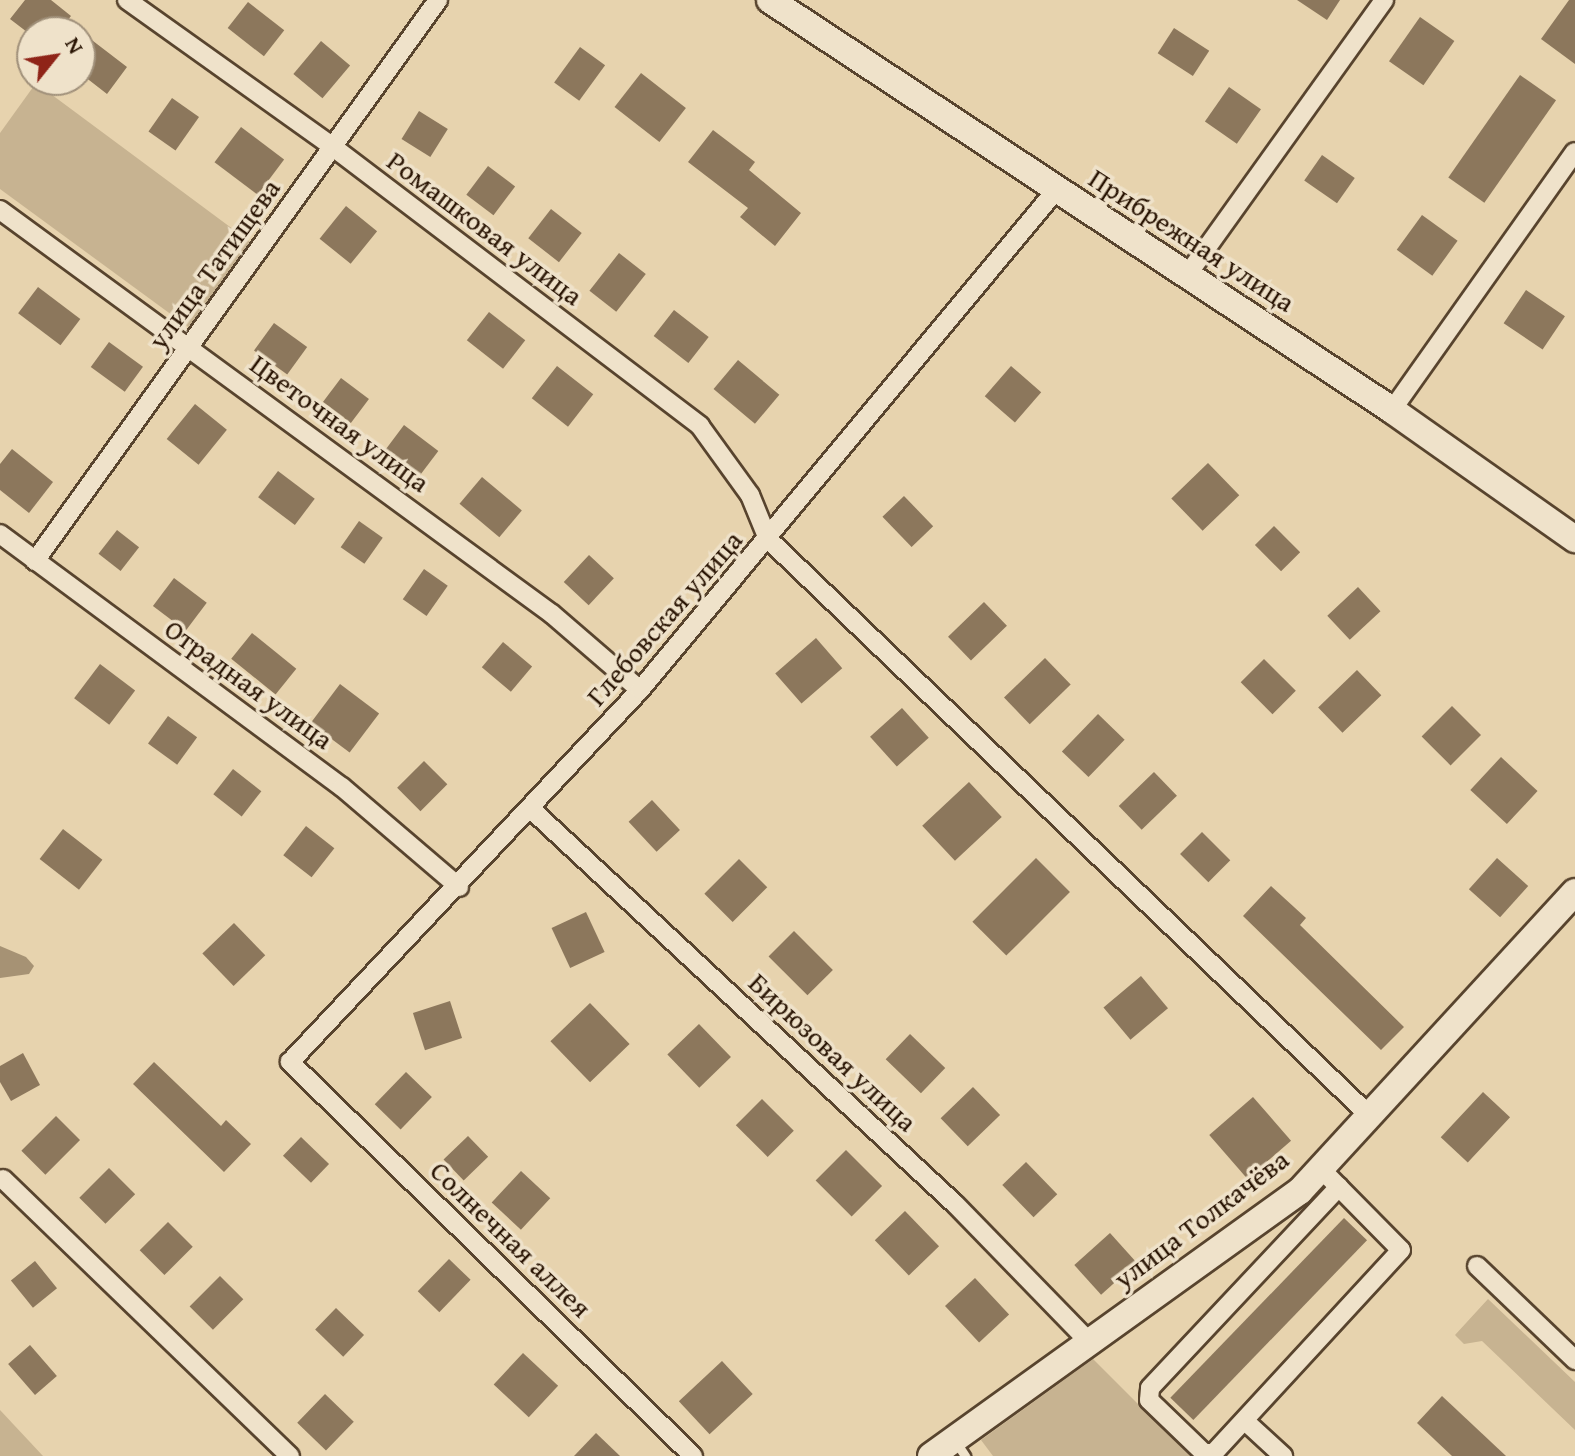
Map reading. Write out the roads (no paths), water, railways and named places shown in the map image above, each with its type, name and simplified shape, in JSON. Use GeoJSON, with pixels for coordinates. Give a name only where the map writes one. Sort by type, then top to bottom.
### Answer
{"type":"FeatureCollection","features":[{"type":"Feature","properties":{"kind":"street","name":"Ромашковая улица"},"geometry":{"type":"LineString","coordinates":[[127,0],[333,147],[700,426],[750,495],[768,539]]}},
{"type":"Feature","properties":{"kind":"street","name":"улица Татищева"},"geometry":{"type":"LineString","coordinates":[[35,561],[438,0]]}},
{"type":"Feature","properties":{"kind":"street","name":"Прибрежная улица"},"geometry":{"type":"LineString","coordinates":[[770,0],[1392,410],[1575,539]]}},
{"type":"Feature","properties":{"kind":"street"},"geometry":{"type":"LineString","coordinates":[[1188,274],[1384,0]]}},
{"type":"Feature","properties":{"kind":"street"},"geometry":{"type":"LineString","coordinates":[[1392,410],[1575,152]]}},
{"type":"Feature","properties":{"kind":"street","name":"Глебовская улица"},"geometry":{"type":"LineString","coordinates":[[290,1062],[532,810],[640,690],[1057,189]]}},
{"type":"Feature","properties":{"kind":"street","name":"Цветочная улица"},"geometry":{"type":"LineString","coordinates":[[0,210],[552,614],[640,690]]}},
{"type":"Feature","properties":{"kind":"street","name":"Отрадная улица"},"geometry":{"type":"LineString","coordinates":[[0,534],[342,787],[459,887]]}},
{"type":"Feature","properties":{"kind":"street"},"geometry":{"type":"LineString","coordinates":[[768,539],[1370,1116]]}},
{"type":"Feature","properties":{"kind":"street","name":"Бирюзовая улица"},"geometry":{"type":"LineString","coordinates":[[532,810],[956,1205],[1089,1342]]}},
{"type":"Feature","properties":{"kind":"street","name":"улица Толкачёва"},"geometry":{"type":"LineString","coordinates":[[931,1456],[960,1448],[1089,1342],[1239,1238],[1300,1191],[1575,892]]}},
{"type":"Feature","properties":{"kind":"street","name":"Солнечная аллея"},"geometry":{"type":"LineString","coordinates":[[290,1062],[693,1456]]}},
{"type":"Feature","properties":{"kind":"street"},"geometry":{"type":"LineString","coordinates":[[1320,1168],[1339,1187],[1401,1250],[1245,1421],[1209,1455],[1149,1400],[1150,1388],[1339,1187]]}},
{"type":"Feature","properties":{"kind":"street"},"geometry":{"type":"LineString","coordinates":[[3,1179],[290,1456]]}},
{"type":"Feature","properties":{"kind":"street"},"geometry":{"type":"LineString","coordinates":[[1477,1266],[1575,1360]]}},
{"type":"Feature","properties":{"kind":"street"},"geometry":{"type":"LineString","coordinates":[[1245,1421],[1283,1456]]}}]}
